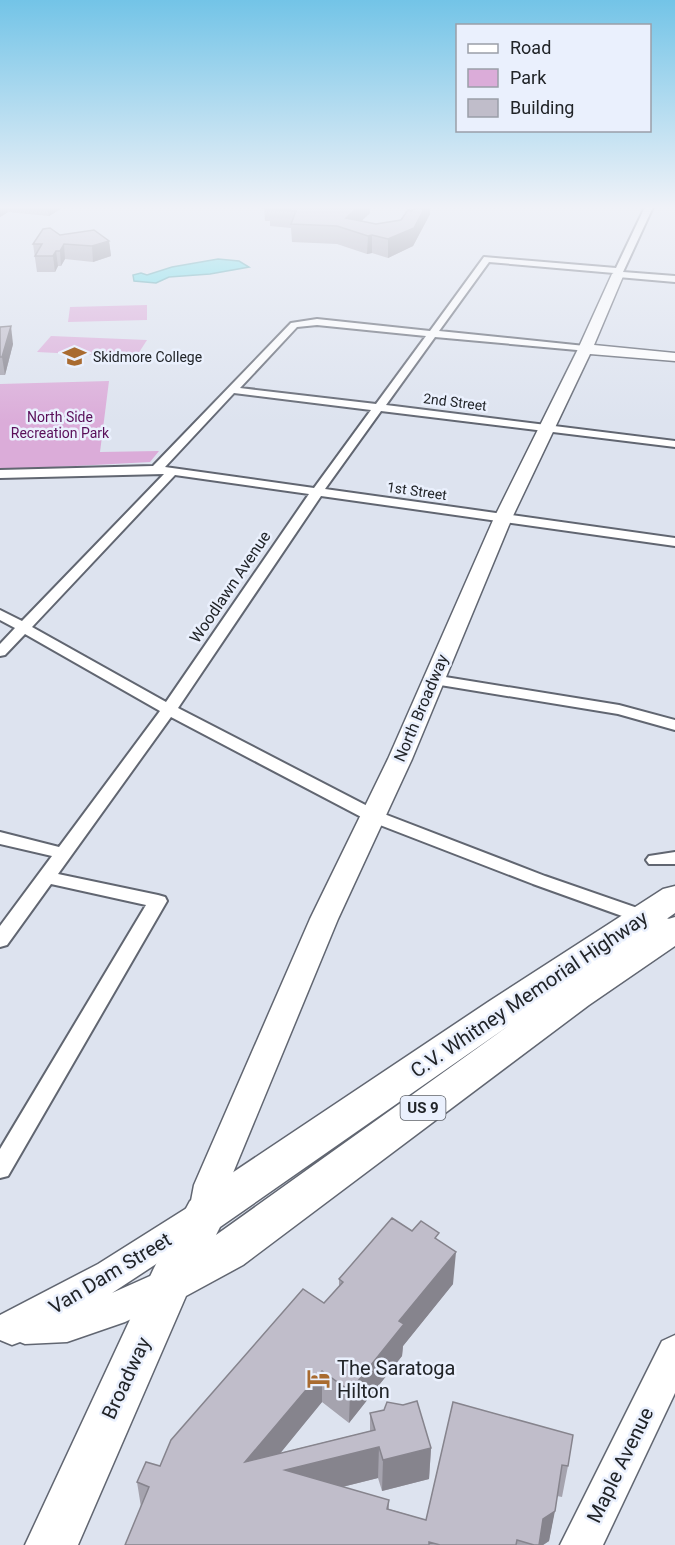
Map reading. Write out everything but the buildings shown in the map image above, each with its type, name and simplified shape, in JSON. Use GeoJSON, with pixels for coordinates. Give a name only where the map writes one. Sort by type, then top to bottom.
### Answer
{"type":"FeatureCollection","features":[{"type":"Feature","properties":{"kind":"highway","name":"C.V. Whitney Memorial Highway"},"geometry":{"type":"LineString","coordinates":[[205,1214],[667,917]]}},
{"type":"Feature","properties":{"kind":"highway","name":"C.V. Whitney Memorial Highway"},"geometry":{"type":"LineString","coordinates":[[170,1282],[228,1251],[576,996],[667,917]]}},
{"type":"Feature","properties":{"kind":"highway","name":"Broadway"},"geometry":{"type":"LineString","coordinates":[[51,1545],[170,1282],[205,1214]]}},
{"type":"Feature","properties":{"kind":"street","name":"Woodlawn Avenue"},"geometry":{"type":"LineString","coordinates":[[0,940],[167,709],[317,492],[433,334],[470,279]]}},
{"type":"Feature","properties":{"kind":"street","name":"North Broadway"},"geometry":{"type":"LineString","coordinates":[[205,1214],[216,1174],[324,919],[373,816],[503,518],[585,349],[615,279]]}},
{"type":"Feature","properties":{"kind":"street"},"geometry":{"type":"LineString","coordinates":[[156,470],[294,325],[307,322],[675,357]]}},
{"type":"Feature","properties":{"kind":"street","name":"2nd Street"},"geometry":{"type":"LineString","coordinates":[[232,390],[675,444]]}},
{"type":"Feature","properties":{"kind":"street","name":"1st Street"},"geometry":{"type":"LineString","coordinates":[[0,474],[156,470],[675,542]]}},
{"type":"Feature","properties":{"kind":"street"},"geometry":{"type":"LineString","coordinates":[[0,652],[171,473]]}},
{"type":"Feature","properties":{"kind":"street"},"geometry":{"type":"LineString","coordinates":[[0,614],[167,709],[373,816],[479,857],[667,917]]}},
{"type":"Feature","properties":{"kind":"street"},"geometry":{"type":"LineString","coordinates":[[433,680],[619,710],[675,725]]}},
{"type":"Feature","properties":{"kind":"street"},"geometry":{"type":"LineString","coordinates":[[0,838],[62,853]]}},
{"type":"Feature","properties":{"kind":"street"},"geometry":{"type":"LineString","coordinates":[[656,860],[675,858]]}},
{"type":"Feature","properties":{"kind":"street"},"geometry":{"type":"LineString","coordinates":[[0,1169],[158,901],[45,877]]}},
{"type":"Feature","properties":{"kind":"street","name":"Van Dam Street"},"geometry":{"type":"LineString","coordinates":[[6,1329],[62,1304],[135,1262],[205,1214]]}},
{"type":"Feature","properties":{"kind":"street","name":"Van Dam Street"},"geometry":{"type":"LineString","coordinates":[[6,1329],[67,1325],[125,1305],[170,1282]]}},
{"type":"Feature","properties":{"kind":"street","name":"Maple Avenue"},"geometry":{"type":"LineString","coordinates":[[581,1545],[675,1353]]}},
{"type":"Feature","properties":{"kind":"green space"},"geometry":{"type":"Polygon","coordinates":[[[147,305],[147,320],[68,322],[70,307],[147,305]]]}},
{"type":"Feature","properties":{"kind":"green space"},"geometry":{"type":"Polygon","coordinates":[[[51,336],[147,340],[136,357],[37,352],[51,336]]]}},
{"type":"Feature","properties":{"kind":"green space","name":"North Side Recreation Park"},"geometry":{"type":"Polygon","coordinates":[[[109,381],[100,452],[159,451],[150,462],[0,470],[0,384],[109,381]]]}},
{"type":"Feature","properties":{"kind":"water"},"geometry":{"type":"Polygon","coordinates":[[[134,279],[164,279],[156,283],[134,281],[134,279]]]}},
{"type":"Feature","properties":{"kind":"place","name":"Skidmore College"},"geometry":{"type":"Point","coordinates":[75,357]}},
{"type":"Feature","properties":{"kind":"place","name":"The Saratoga Hilton"},"geometry":{"type":"Point","coordinates":[319,1379]}}]}
